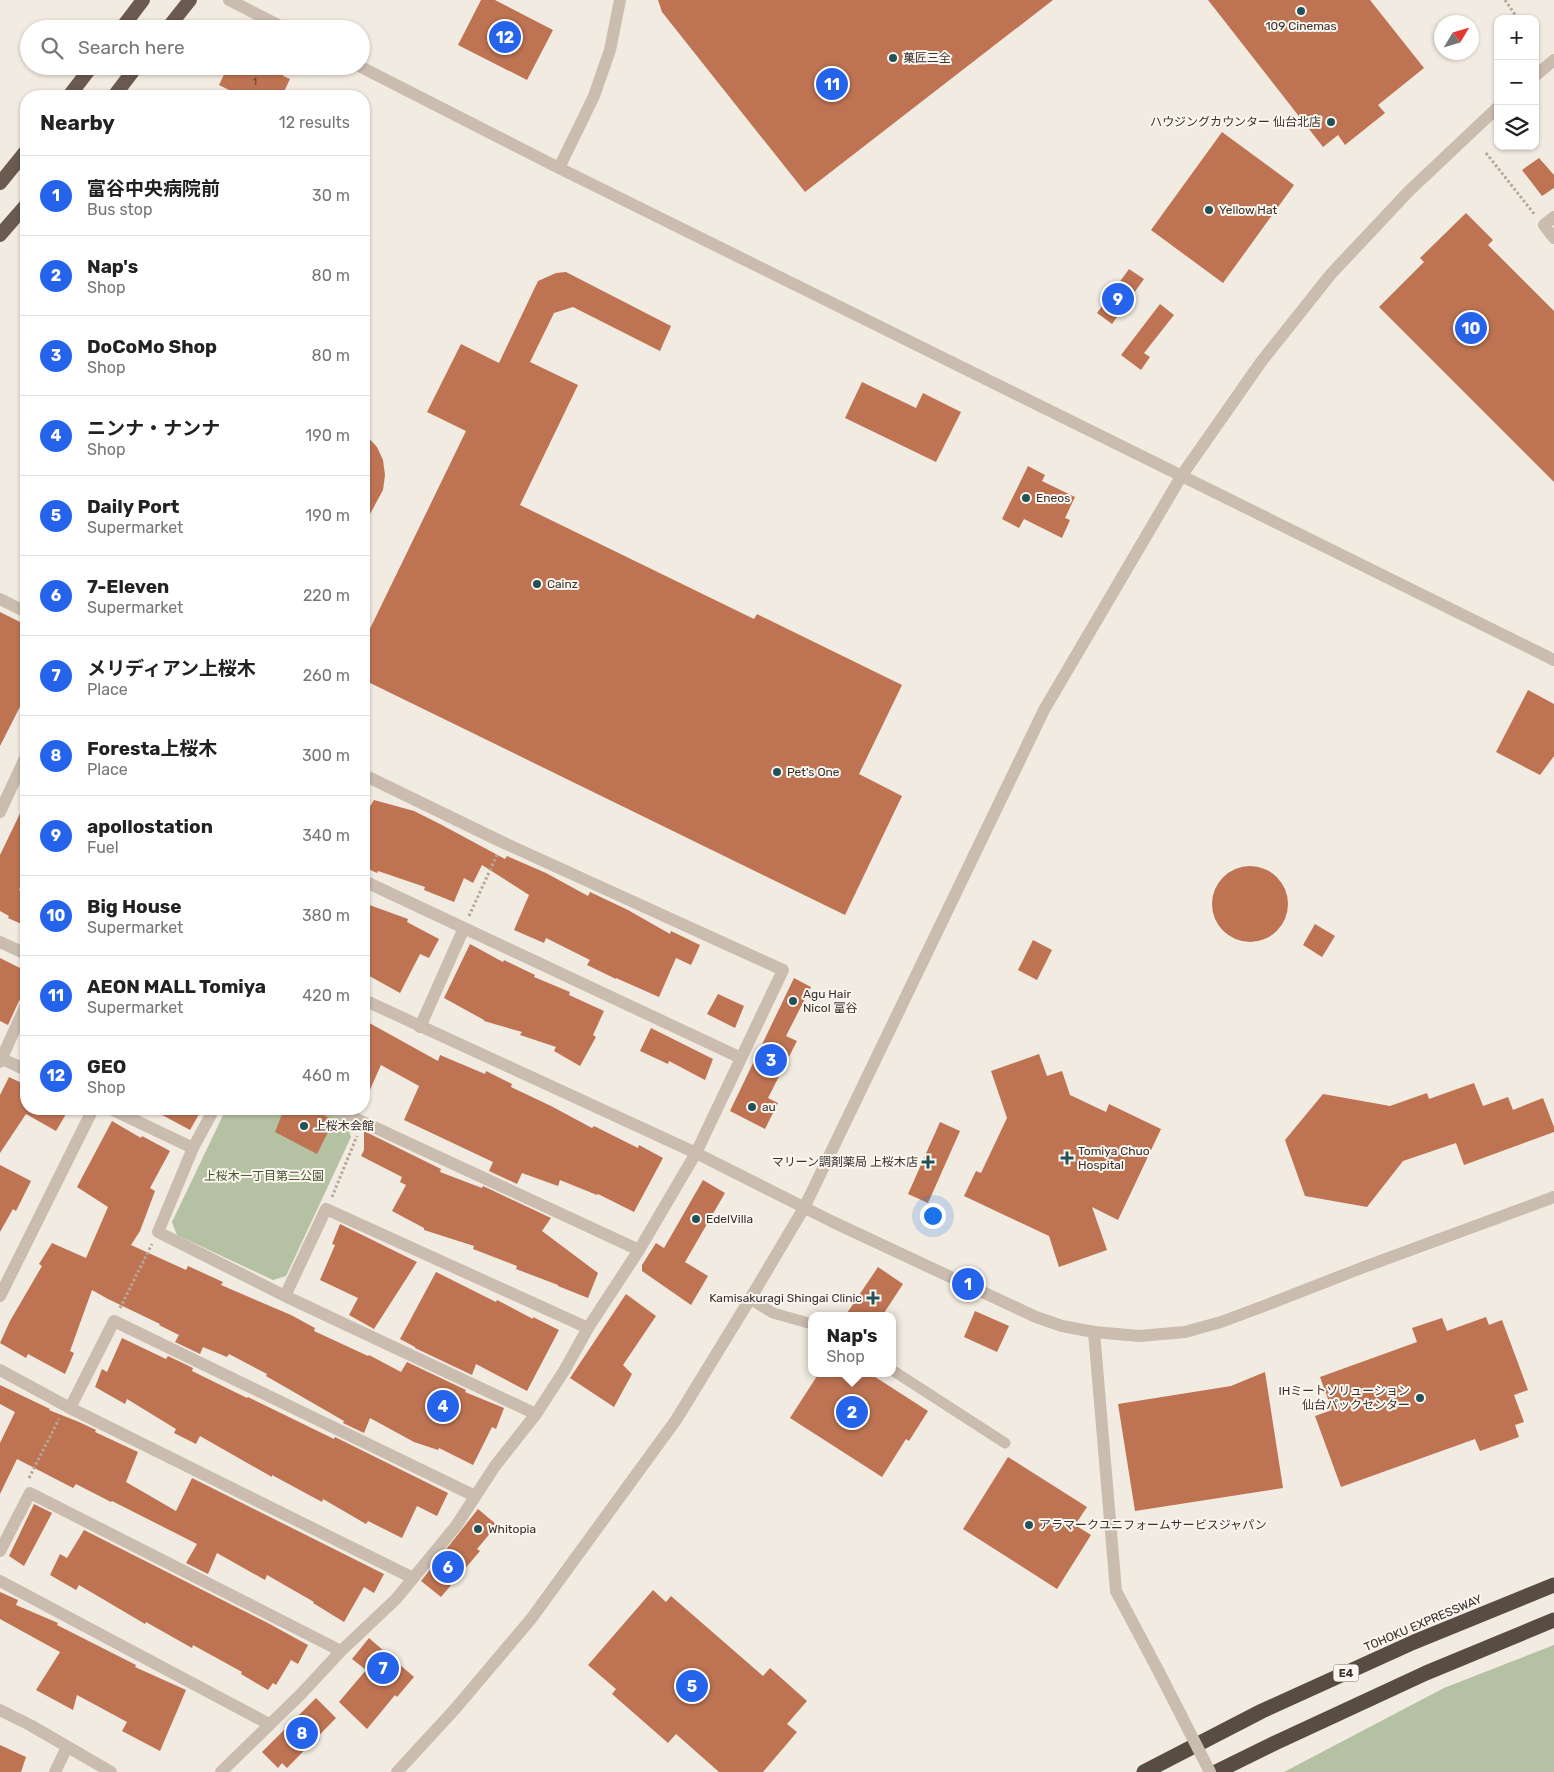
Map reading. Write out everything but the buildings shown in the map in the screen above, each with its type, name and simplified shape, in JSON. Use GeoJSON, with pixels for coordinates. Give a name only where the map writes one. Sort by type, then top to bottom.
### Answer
{"type":"FeatureCollection","features":[{"type":"Feature","properties":{"kind":"highway"},"geometry":{"type":"LineString","coordinates":[[128,20],[143,0]]}},
{"type":"Feature","properties":{"kind":"highway"},"geometry":{"type":"LineString","coordinates":[[174,20],[190,0]]}},
{"type":"Feature","properties":{"kind":"highway"},"geometry":{"type":"LineString","coordinates":[[74,90],[85,75]]}},
{"type":"Feature","properties":{"kind":"highway"},"geometry":{"type":"LineString","coordinates":[[119,90],[130,75]]}},
{"type":"Feature","properties":{"kind":"highway"},"geometry":{"type":"LineString","coordinates":[[0,183],[20,158]]}},
{"type":"Feature","properties":{"kind":"highway"},"geometry":{"type":"LineString","coordinates":[[0,235],[20,212]]}},
{"type":"Feature","properties":{"kind":"highway","name":"TOHOKU EXPRESSWAY"},"geometry":{"type":"LineString","coordinates":[[1144,1772],[1262,1711],[1405,1646],[1554,1585]]}},
{"type":"Feature","properties":{"kind":"highway"},"geometry":{"type":"LineString","coordinates":[[1216,1772],[1426,1673],[1554,1620]]}},
{"type":"Feature","properties":{"kind":"street"},"geometry":{"type":"LineString","coordinates":[[229,0],[268,20]]}},
{"type":"Feature","properties":{"kind":"street"},"geometry":{"type":"LineString","coordinates":[[558,168],[594,96],[610,50],[620,0]]}},
{"type":"Feature","properties":{"kind":"street"},"geometry":{"type":"LineString","coordinates":[[1539,73],[1554,60]]}},
{"type":"Feature","properties":{"kind":"street"},"geometry":{"type":"LineString","coordinates":[[370,71],[558,168],[1554,660]]}},
{"type":"Feature","properties":{"kind":"street"},"geometry":{"type":"LineString","coordinates":[[398,1772],[455,1708],[530,1619],[554,1587],[676,1420],[750,1299],[804,1208],[1044,710],[1182,475],[1261,362],[1331,274],[1409,191],[1494,111]]}},
{"type":"Feature","properties":{"kind":"street"},"geometry":{"type":"LineString","coordinates":[[1549,221],[1554,238]]}},
{"type":"Feature","properties":{"kind":"street"},"geometry":{"type":"LineString","coordinates":[[0,599],[20,609]]}},
{"type":"Feature","properties":{"kind":"street"},"geometry":{"type":"LineString","coordinates":[[0,812],[20,769]]}},
{"type":"Feature","properties":{"kind":"street"},"geometry":{"type":"LineString","coordinates":[[221,1772],[396,1598],[456,1526],[495,1466],[536,1414],[564,1371],[588,1328],[639,1250],[696,1153],[783,970],[502,842],[370,778]]}},
{"type":"Feature","properties":{"kind":"street"},"geometry":{"type":"LineString","coordinates":[[370,884],[741,1058]]}},
{"type":"Feature","properties":{"kind":"street"},"geometry":{"type":"LineString","coordinates":[[420,1027],[464,928]]}},
{"type":"Feature","properties":{"kind":"street"},"geometry":{"type":"LineString","coordinates":[[0,942],[20,951]]}},
{"type":"Feature","properties":{"kind":"street"},"geometry":{"type":"LineString","coordinates":[[370,1003],[696,1153],[804,1208],[1036,1317],[1062,1326],[1094,1332],[1139,1336],[1185,1332],[1221,1322],[1364,1266],[1554,1197]]}},
{"type":"Feature","properties":{"kind":"street"},"geometry":{"type":"LineString","coordinates":[[20,1018],[1,1059],[20,1067]]}},
{"type":"Feature","properties":{"kind":"street"},"geometry":{"type":"LineString","coordinates":[[0,1296],[90,1115]]}},
{"type":"Feature","properties":{"kind":"street"},"geometry":{"type":"LineString","coordinates":[[124,1115],[193,1148]]}},
{"type":"Feature","properties":{"kind":"street"},"geometry":{"type":"LineString","coordinates":[[211,1115],[193,1148],[158,1232],[285,1296],[536,1414]]}},
{"type":"Feature","properties":{"kind":"street"},"geometry":{"type":"LineString","coordinates":[[349,1115],[639,1250]]}},
{"type":"Feature","properties":{"kind":"street"},"geometry":{"type":"LineString","coordinates":[[285,1296],[326,1209],[588,1328]]}},
{"type":"Feature","properties":{"kind":"street"},"geometry":{"type":"LineString","coordinates":[[70,1408],[114,1321],[475,1496]]}},
{"type":"Feature","properties":{"kind":"street"},"geometry":{"type":"LineString","coordinates":[[1094,1332],[1116,1591],[1210,1772]]}},
{"type":"Feature","properties":{"kind":"street"},"geometry":{"type":"LineString","coordinates":[[0,1370],[70,1408],[413,1578]]}},
{"type":"Feature","properties":{"kind":"street"},"geometry":{"type":"LineString","coordinates":[[0,1551],[30,1493],[341,1651]]}},
{"type":"Feature","properties":{"kind":"street"},"geometry":{"type":"LineString","coordinates":[[0,1582],[269,1724]]}},
{"type":"Feature","properties":{"kind":"street"},"geometry":{"type":"LineString","coordinates":[[0,1710],[30,1725],[111,1772]]}},
{"type":"Feature","properties":{"kind":"street"},"geometry":{"type":"LineString","coordinates":[[55,1772],[68,1747]]}},
{"type":"Feature","properties":{"kind":"lane"},"geometry":{"type":"LineString","coordinates":[[750,1299],[773,1313],[808,1323]]}},
{"type":"Feature","properties":{"kind":"lane"},"geometry":{"type":"LineString","coordinates":[[896,1373],[1005,1443]]}},
{"type":"Feature","properties":{"kind":"path"},"geometry":{"type":"LineString","coordinates":[[1505,0],[1515,15]]}},
{"type":"Feature","properties":{"kind":"path"},"geometry":{"type":"LineString","coordinates":[[1486,153],[1549,221]]}},
{"type":"Feature","properties":{"kind":"path"},"geometry":{"type":"LineString","coordinates":[[464,928],[502,842]]}},
{"type":"Feature","properties":{"kind":"path"},"geometry":{"type":"LineString","coordinates":[[326,1209],[363,1121]]}},
{"type":"Feature","properties":{"kind":"path"},"geometry":{"type":"LineString","coordinates":[[114,1321],[158,1232]]}},
{"type":"Feature","properties":{"kind":"path"},"geometry":{"type":"LineString","coordinates":[[30,1493],[29,1478],[62,1415],[70,1408]]}},
{"type":"Feature","properties":{"kind":"green space","name":"上桜木一丁目第二公園"},"geometry":{"type":"Polygon","coordinates":[[[223,1115],[334,1115],[345,1120],[351,1137],[286,1276],[273,1280],[177,1235],[172,1222],[223,1115]]]}},
{"type":"Feature","properties":{"kind":"green space"},"geometry":{"type":"Polygon","coordinates":[[[1554,1645],[1554,1772],[1284,1772],[1444,1688],[1554,1645]]]}},
{"type":"Feature","properties":{"kind":"place","name":"109 Cinemas"},"geometry":{"type":"Point","coordinates":[1301,11]}},
{"type":"Feature","properties":{"kind":"place","name":"GEO"},"geometry":{"type":"Point","coordinates":[505,37]}},
{"type":"Feature","properties":{"kind":"place","name":"菓匠三全"},"geometry":{"type":"Point","coordinates":[893,58]}},
{"type":"Feature","properties":{"kind":"place","name":"AEON MALL Tomiya"},"geometry":{"type":"Point","coordinates":[832,84]}},
{"type":"Feature","properties":{"kind":"place","name":"ハウジングカウンター 仙台北店"},"geometry":{"type":"Point","coordinates":[1331,122]}},
{"type":"Feature","properties":{"kind":"place","name":"Yellow Hat"},"geometry":{"type":"Point","coordinates":[1209,210]}},
{"type":"Feature","properties":{"kind":"place","name":"apollostation"},"geometry":{"type":"Point","coordinates":[1118,299]}},
{"type":"Feature","properties":{"kind":"place","name":"Big House"},"geometry":{"type":"Point","coordinates":[1471,328]}},
{"type":"Feature","properties":{"kind":"place","name":"Eneos"},"geometry":{"type":"Point","coordinates":[1026,498]}},
{"type":"Feature","properties":{"kind":"place","name":"Cainz"},"geometry":{"type":"Point","coordinates":[537,584]}},
{"type":"Feature","properties":{"kind":"place","name":"Pet's One"},"geometry":{"type":"Point","coordinates":[777,772]}},
{"type":"Feature","properties":{"kind":"place","name":"Agu Hair Nicol 富谷"},"geometry":{"type":"Point","coordinates":[793,1001]}},
{"type":"Feature","properties":{"kind":"place","name":"DoCoMo Shop"},"geometry":{"type":"Point","coordinates":[771,1060]}},
{"type":"Feature","properties":{"kind":"place","name":"au"},"geometry":{"type":"Point","coordinates":[752,1107]}},
{"type":"Feature","properties":{"kind":"place","name":"上桜木会館"},"geometry":{"type":"Point","coordinates":[304,1126]}},
{"type":"Feature","properties":{"kind":"place","name":"Tomiya Chuo Hospital"},"geometry":{"type":"Point","coordinates":[1067,1158]}},
{"type":"Feature","properties":{"kind":"place","name":"マリーン調剤薬局 上桜木店"},"geometry":{"type":"Point","coordinates":[928,1162]}},
{"type":"Feature","properties":{"kind":"place","name":"EdelVilla"},"geometry":{"type":"Point","coordinates":[696,1219]}},
{"type":"Feature","properties":{"kind":"place","name":"富谷中央病院前"},"geometry":{"type":"Point","coordinates":[968,1284]}},
{"type":"Feature","properties":{"kind":"place","name":"Kamisakuragi Shingai Clinic"},"geometry":{"type":"Point","coordinates":[873,1298]}},
{"type":"Feature","properties":{"kind":"place","name":"IHミートソリューション 仙台パックセンター"},"geometry":{"type":"Point","coordinates":[1420,1398]}},
{"type":"Feature","properties":{"kind":"place","name":"ニンナ・ナンナ"},"geometry":{"type":"Point","coordinates":[443,1406]}},
{"type":"Feature","properties":{"kind":"place","name":"Nap's"},"geometry":{"type":"Point","coordinates":[852,1412]}},
{"type":"Feature","properties":{"kind":"place","name":"アラマークユニフォームサービスジャパン"},"geometry":{"type":"Point","coordinates":[1029,1525]}},
{"type":"Feature","properties":{"kind":"place","name":"Whitopia"},"geometry":{"type":"Point","coordinates":[478,1529]}},
{"type":"Feature","properties":{"kind":"place","name":"7-Eleven"},"geometry":{"type":"Point","coordinates":[448,1567]}},
{"type":"Feature","properties":{"kind":"place","name":"メリディアン上桜木"},"geometry":{"type":"Point","coordinates":[383,1668]}},
{"type":"Feature","properties":{"kind":"place","name":"Daily Port"},"geometry":{"type":"Point","coordinates":[692,1686]}},
{"type":"Feature","properties":{"kind":"place","name":"Foresta上桜木"},"geometry":{"type":"Point","coordinates":[302,1733]}}]}
